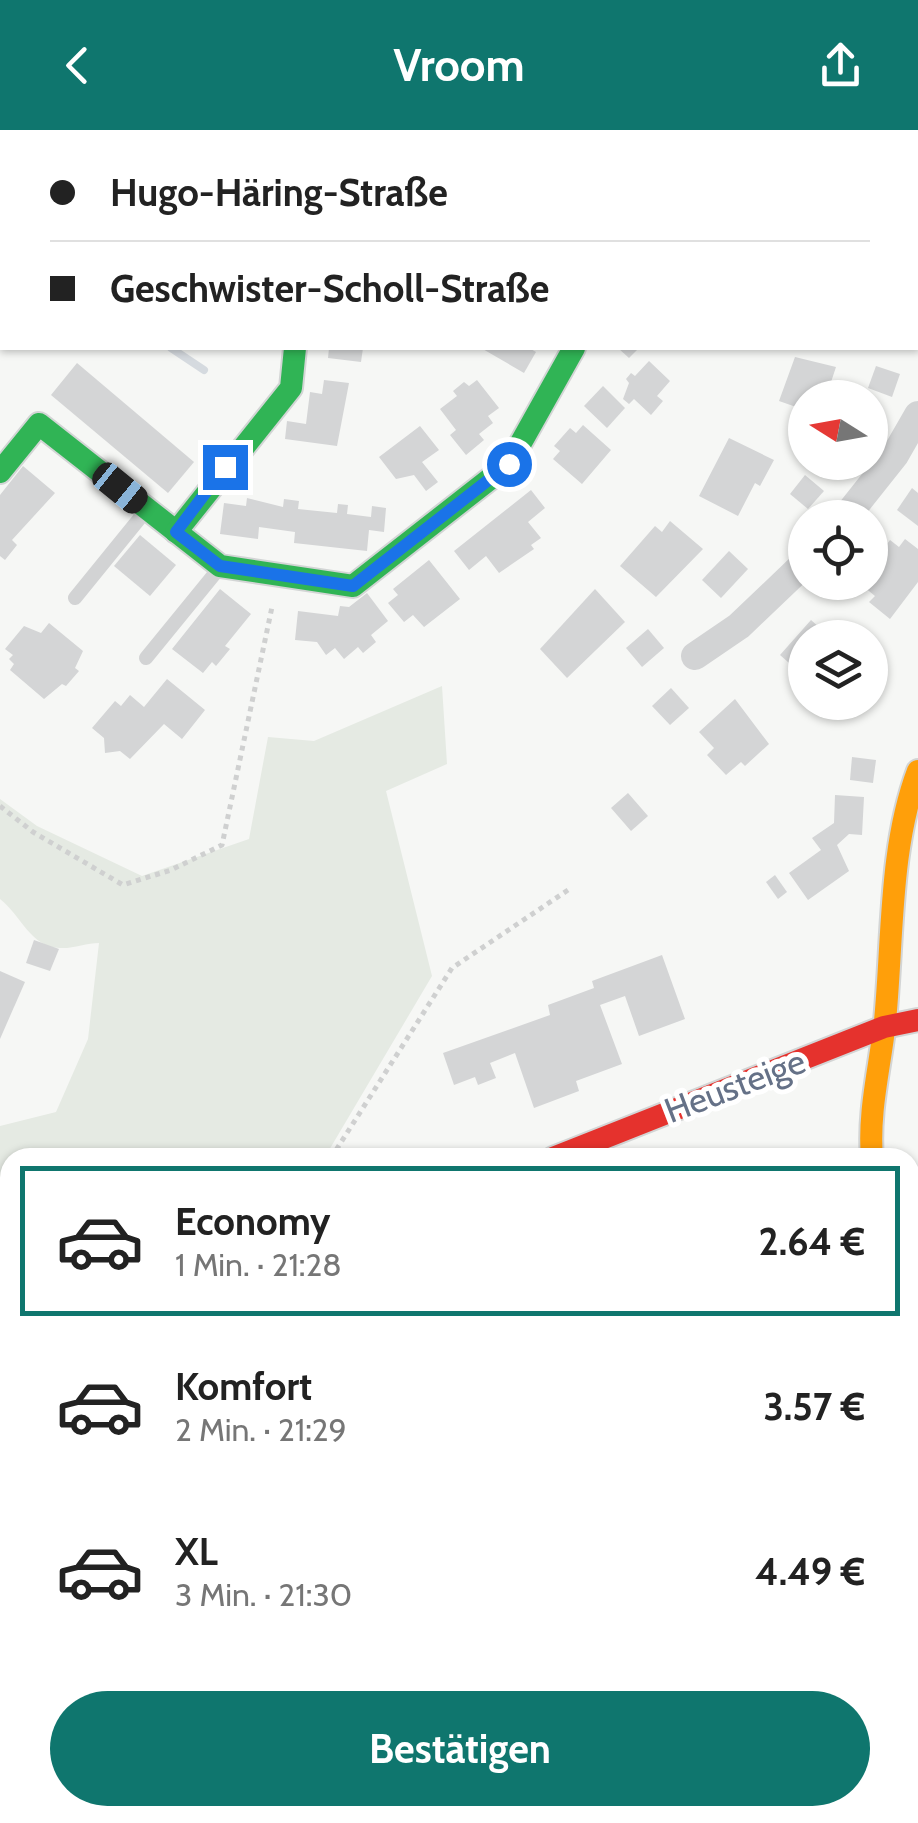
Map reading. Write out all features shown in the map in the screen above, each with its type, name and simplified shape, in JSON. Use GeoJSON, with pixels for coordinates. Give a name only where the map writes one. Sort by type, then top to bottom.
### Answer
{"type":"FeatureCollection","features":[{"type":"Feature","properties":{"kind":"street"},"geometry":{"type":"LineString","coordinates":[[176,532],[291,388],[296,350]]}},
{"type":"Feature","properties":{"kind":"street"},"geometry":{"type":"LineString","coordinates":[[0,472],[40,424],[220,566],[353,586],[509,464],[573,350]]}},
{"type":"Feature","properties":{"kind":"street"},"geometry":{"type":"LineString","coordinates":[[860,500],[918,416]]}},
{"type":"Feature","properties":{"kind":"street"},"geometry":{"type":"LineString","coordinates":[[695,656],[739,626],[788,578]]}},
{"type":"Feature","properties":{"kind":"street"},"geometry":{"type":"LineString","coordinates":[[871,1148],[869,1123],[884,1027],[906,806],[918,771]]}},
{"type":"Feature","properties":{"kind":"street","name":"Heusteige"},"geometry":{"type":"LineString","coordinates":[[578,1148],[884,1027],[918,1020]]}},
{"type":"Feature","properties":{"kind":"lane"},"geometry":{"type":"LineString","coordinates":[[76,598],[147,510]]}},
{"type":"Feature","properties":{"kind":"lane"},"geometry":{"type":"LineString","coordinates":[[146,658],[220,566]]}},
{"type":"Feature","properties":{"kind":"path"},"geometry":{"type":"LineString","coordinates":[[0,806],[33,832],[122,885],[171,870],[222,845],[278,576]]}},
{"type":"Feature","properties":{"kind":"path"},"geometry":{"type":"LineString","coordinates":[[337,1148],[452,968],[570,888]]}},
{"type":"Feature","properties":{"kind":"shaded area"},"geometry":{"type":"Polygon","coordinates":[[[442,686],[447,764],[386,791],[432,976],[330,1148],[0,1148],[0,1126],[56,1112],[88,1039],[99,943],[65,948],[41,942],[0,899],[0,799],[37,826],[142,876],[249,839],[268,737],[314,741],[442,686]]]}},
{"type":"Feature","properties":{"kind":"building"},"geometry":{"type":"Polygon","coordinates":[[[329,350],[363,350],[361,362],[328,358],[329,350]]]}},
{"type":"Feature","properties":{"kind":"building"},"geometry":{"type":"Polygon","coordinates":[[[484,350],[536,352],[524,373],[484,350]]]}},
{"type":"Feature","properties":{"kind":"building"},"geometry":{"type":"Polygon","coordinates":[[[620,350],[637,350],[629,358],[620,350]]]}},
{"type":"Feature","properties":{"kind":"building"},"geometry":{"type":"Polygon","coordinates":[[[795,357],[836,367],[832,380],[788,380],[788,404],[779,401],[795,357]]]}},
{"type":"Feature","properties":{"kind":"building"},"geometry":{"type":"Polygon","coordinates":[[[649,361],[670,381],[657,396],[663,401],[651,415],[634,399],[629,404],[623,399],[629,383],[626,379],[631,373],[635,376],[649,361]]]}},
{"type":"Feature","properties":{"kind":"building"},"geometry":{"type":"Polygon","coordinates":[[[77,363],[194,462],[168,493],[51,395],[77,363]]]}},
{"type":"Feature","properties":{"kind":"building"},"geometry":{"type":"Polygon","coordinates":[[[876,366],[900,374],[892,397],[888,396],[888,380],[871,380],[876,366]]]}},
{"type":"Feature","properties":{"kind":"building"},"geometry":{"type":"Polygon","coordinates":[[[324,380],[349,383],[337,446],[285,439],[287,421],[306,424],[310,392],[322,394],[324,380]]]}},
{"type":"Feature","properties":{"kind":"building"},"geometry":{"type":"Polygon","coordinates":[[[477,380],[499,408],[488,416],[493,423],[479,434],[484,440],[466,455],[450,435],[456,430],[440,409],[457,396],[453,391],[464,382],[469,386],[477,380]]]}},
{"type":"Feature","properties":{"kind":"building"},"geometry":{"type":"Polygon","coordinates":[[[603,386],[625,408],[607,428],[584,406],[603,386]]]}},
{"type":"Feature","properties":{"kind":"building"},"geometry":{"type":"Polygon","coordinates":[[[583,425],[611,450],[582,484],[553,459],[560,451],[554,446],[570,428],[576,433],[583,425]]]}},
{"type":"Feature","properties":{"kind":"building"},"geometry":{"type":"Polygon","coordinates":[[[420,426],[439,450],[422,462],[438,482],[426,491],[414,475],[396,479],[379,457],[420,426]]]}},
{"type":"Feature","properties":{"kind":"building"},"geometry":{"type":"Polygon","coordinates":[[[729,438],[774,460],[760,486],[755,483],[738,516],[699,496],[729,438]]]}},
{"type":"Feature","properties":{"kind":"building"},"geometry":{"type":"Polygon","coordinates":[[[23,466],[55,493],[12,540],[17,545],[5,560],[0,556],[0,495],[23,466]]]}},
{"type":"Feature","properties":{"kind":"building"},"geometry":{"type":"Polygon","coordinates":[[[801,480],[811,480],[824,491],[816,500],[797,500],[790,494],[801,480]]]}},
{"type":"Feature","properties":{"kind":"building"},"geometry":{"type":"Polygon","coordinates":[[[912,488],[918,493],[918,526],[897,510],[912,488]]]}},
{"type":"Feature","properties":{"kind":"building"},"geometry":{"type":"Polygon","coordinates":[[[531,490],[545,508],[528,522],[541,538],[531,545],[534,549],[499,573],[486,556],[469,570],[454,551],[531,490]]]}},
{"type":"Feature","properties":{"kind":"building"},"geometry":{"type":"Polygon","coordinates":[[[247,498],[283,507],[284,499],[299,501],[298,509],[337,513],[338,504],[348,505],[347,514],[371,517],[372,506],[386,508],[384,532],[369,530],[367,551],[294,543],[295,532],[259,527],[258,539],[220,534],[224,503],[246,506],[247,498]]]}},
{"type":"Feature","properties":{"kind":"building"},"geometry":{"type":"Polygon","coordinates":[[[670,521],[703,549],[656,597],[620,566],[655,526],[662,532],[670,521]]]}},
{"type":"Feature","properties":{"kind":"building"},"geometry":{"type":"Polygon","coordinates":[[[140,535],[176,565],[150,596],[114,566],[140,535]]]}},
{"type":"Feature","properties":{"kind":"building"},"geometry":{"type":"Polygon","coordinates":[[[905,539],[918,549],[918,582],[890,619],[869,602],[888,600],[888,543],[890,540],[899,547],[905,539]]]}},
{"type":"Feature","properties":{"kind":"building"},"geometry":{"type":"Polygon","coordinates":[[[729,551],[748,569],[721,598],[702,580],[729,551]]]}},
{"type":"Feature","properties":{"kind":"building"},"geometry":{"type":"Polygon","coordinates":[[[429,560],[460,599],[424,627],[413,615],[404,622],[388,603],[398,595],[393,589],[429,560]]]}},
{"type":"Feature","properties":{"kind":"building"},"geometry":{"type":"Polygon","coordinates":[[[220,589],[251,614],[225,646],[230,649],[216,666],[212,662],[203,673],[172,649],[220,589]]]}},
{"type":"Feature","properties":{"kind":"building"},"geometry":{"type":"Polygon","coordinates":[[[595,589],[625,622],[567,678],[540,649],[595,589]]]}},
{"type":"Feature","properties":{"kind":"building"},"geometry":{"type":"Polygon","coordinates":[[[367,593],[388,621],[371,635],[376,642],[363,653],[358,647],[344,659],[335,648],[326,655],[317,642],[295,640],[298,611],[338,616],[340,606],[349,607],[367,593]]]}},
{"type":"Feature","properties":{"kind":"building"},"geometry":{"type":"Polygon","coordinates":[[[49,623],[83,651],[75,668],[79,671],[66,686],[62,684],[44,699],[10,670],[14,664],[9,659],[13,655],[5,649],[24,626],[41,633],[49,623]]]}},
{"type":"Feature","properties":{"kind":"building"},"geometry":{"type":"Polygon","coordinates":[[[648,629],[664,648],[642,667],[626,648],[648,629]]]}},
{"type":"Feature","properties":{"kind":"building"},"geometry":{"type":"Polygon","coordinates":[[[788,646],[788,662],[780,655],[788,646]]]}},
{"type":"Feature","properties":{"kind":"building"},"geometry":{"type":"Polygon","coordinates":[[[167,679],[205,710],[182,739],[164,724],[130,759],[120,751],[105,753],[104,738],[92,728],[115,701],[121,706],[130,695],[144,707],[167,679]]]}},
{"type":"Feature","properties":{"kind":"building"},"geometry":{"type":"Polygon","coordinates":[[[671,688],[689,708],[670,725],[652,706],[671,688]]]}},
{"type":"Feature","properties":{"kind":"building"},"geometry":{"type":"Polygon","coordinates":[[[735,699],[769,744],[745,766],[741,762],[726,775],[707,755],[714,748],[699,732],[735,699]]]}},
{"type":"Feature","properties":{"kind":"building"},"geometry":{"type":"Polygon","coordinates":[[[852,757],[876,760],[873,783],[850,780],[852,757]]]}},
{"type":"Feature","properties":{"kind":"building"},"geometry":{"type":"Polygon","coordinates":[[[628,793],[648,816],[631,831],[611,808],[628,793]]]}},
{"type":"Feature","properties":{"kind":"building"},"geometry":{"type":"Polygon","coordinates":[[[835,795],[864,797],[862,835],[849,834],[837,845],[849,871],[808,900],[789,873],[821,850],[812,838],[834,823],[835,795]]]}},
{"type":"Feature","properties":{"kind":"building"},"geometry":{"type":"Polygon","coordinates":[[[775,875],[787,892],[778,899],[766,882],[775,875]]]}},
{"type":"Feature","properties":{"kind":"building"},"geometry":{"type":"Polygon","coordinates":[[[34,940],[59,949],[50,971],[26,963],[34,940]]]}},
{"type":"Feature","properties":{"kind":"building"},"geometry":{"type":"Polygon","coordinates":[[[662,955],[685,1019],[639,1036],[625,996],[600,1005],[622,1064],[576,1081],[579,1091],[534,1108],[515,1053],[490,1063],[496,1078],[478,1085],[475,1077],[454,1085],[443,1053],[550,1015],[548,1005],[594,988],[592,981],[662,955]]]}},
{"type":"Feature","properties":{"kind":"building"},"geometry":{"type":"Polygon","coordinates":[[[0,971],[25,982],[0,1039],[0,971]]]}},
{"type":"Feature","properties":{"kind":"waterway"},"geometry":{"type":"LineString","coordinates":[[174,350],[204,370]]}},
{"type":"Feature","properties":{"kind":"traffic: fast"},"geometry":{"type":"LineString","coordinates":[[176,532],[291,388],[295,350]]}},
{"type":"Feature","properties":{"kind":"traffic: fast"},"geometry":{"type":"LineString","coordinates":[[0,472],[39,424],[220,566],[353,586],[509,464],[573,350]]}},
{"type":"Feature","properties":{"kind":"traffic: slow"},"geometry":{"type":"LineString","coordinates":[[871,1148],[897,863],[918,771]]}},
{"type":"Feature","properties":{"kind":"traffic: jam"},"geometry":{"type":"LineString","coordinates":[[578,1148],[884,1027],[918,1020]]}},
{"type":"Feature","properties":{"kind":"route"},"geometry":{"type":"LineString","coordinates":[[225,467],[176,532],[220,566],[353,586],[509,464]]}}]}
